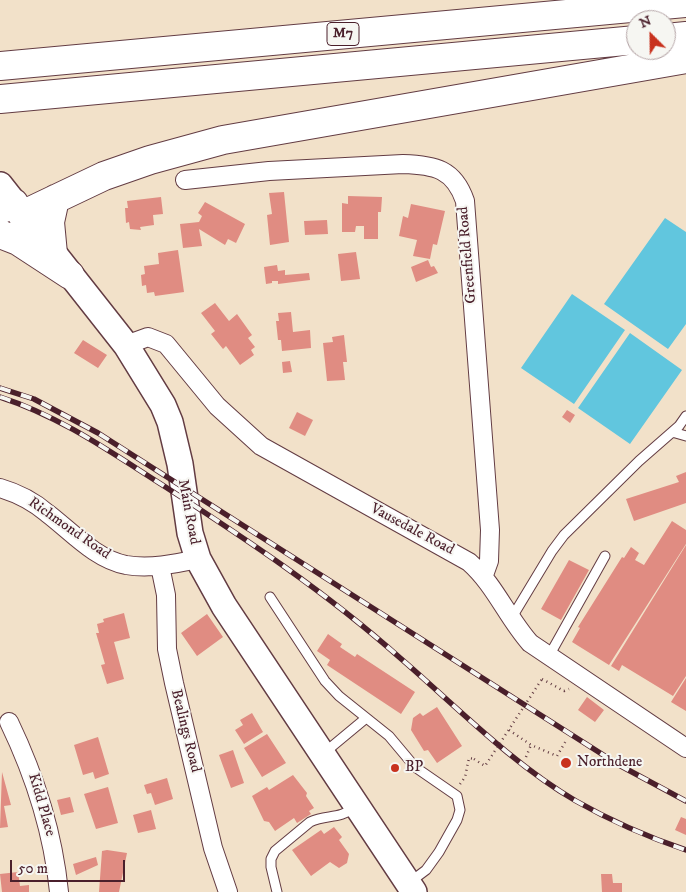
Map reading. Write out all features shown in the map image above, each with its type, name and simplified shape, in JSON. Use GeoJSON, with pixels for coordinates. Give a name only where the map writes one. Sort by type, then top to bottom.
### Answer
{"type":"FeatureCollection","features":[{"type":"Feature","properties":{"kind":"highway","name":"M7"},"geometry":{"type":"LineString","coordinates":[[0,66],[686,3]]}},
{"type":"Feature","properties":{"kind":"highway","name":"M7"},"geometry":{"type":"LineString","coordinates":[[0,99],[626,41]]}},
{"type":"Feature","properties":{"kind":"highway"},"geometry":{"type":"LineString","coordinates":[[9,203],[56,199],[104,176],[150,160],[223,140],[686,59]]}},
{"type":"Feature","properties":{"kind":"highway"},"geometry":{"type":"LineString","coordinates":[[56,199],[50,222],[62,265]]}},
{"type":"Feature","properties":{"kind":"highway"},"geometry":{"type":"LineString","coordinates":[[0,234],[18,241],[62,265]]}},
{"type":"Feature","properties":{"kind":"main road","name":"Main Road"},"geometry":{"type":"LineString","coordinates":[[9,203],[126,345],[151,385],[170,422],[180,464],[188,526],[198,559],[224,606],[324,753],[411,888]]}},
{"type":"Feature","properties":{"kind":"street","name":"Greenfield Road"},"geometry":{"type":"LineString","coordinates":[[185,180],[269,171],[403,164],[425,165],[442,170],[454,178],[465,201],[490,530],[489,561],[484,575]]}},
{"type":"Feature","properties":{"kind":"street","name":"Vausedale Road"},"geometry":{"type":"LineString","coordinates":[[126,345],[148,337],[166,344],[217,406],[261,446],[339,492],[456,554],[484,575],[511,619],[530,643],[686,748]]}},
{"type":"Feature","properties":{"kind":"street","name":"Richmond Road"},"geometry":{"type":"LineString","coordinates":[[0,488],[17,494],[46,511],[101,555],[125,565],[160,566],[198,559]]}},
{"type":"Feature","properties":{"kind":"street","name":"Bealings Road"},"geometry":{"type":"LineString","coordinates":[[160,566],[166,595],[167,649],[174,683],[213,848],[228,892]]}},
{"type":"Feature","properties":{"kind":"street","name":"Kidd Place"},"geometry":{"type":"LineString","coordinates":[[9,722],[26,758],[44,810],[57,870],[59,892]]}},
{"type":"Feature","properties":{"kind":"lane"},"geometry":{"type":"LineString","coordinates":[[511,619],[552,551],[564,536],[639,461],[672,432],[686,416]]}},
{"type":"Feature","properties":{"kind":"lane"},"geometry":{"type":"LineString","coordinates":[[672,432],[686,436]]}},
{"type":"Feature","properties":{"kind":"lane"},"geometry":{"type":"LineString","coordinates":[[549,656],[605,556]]}},
{"type":"Feature","properties":{"kind":"lane"},"geometry":{"type":"LineString","coordinates":[[270,597],[325,681],[364,719],[388,736],[415,767],[454,793],[460,803],[457,820],[439,852],[411,888]]}},
{"type":"Feature","properties":{"kind":"lane"},"geometry":{"type":"LineString","coordinates":[[324,753],[364,719]]}},
{"type":"Feature","properties":{"kind":"lane"},"geometry":{"type":"LineString","coordinates":[[277,892],[271,867],[275,851],[310,822],[316,819],[338,817],[358,805]]}},
{"type":"Feature","properties":{"kind":"path"},"geometry":{"type":"LineString","coordinates":[[454,793],[465,777],[469,758],[486,766],[542,679],[564,691]]}},
{"type":"Feature","properties":{"kind":"path"},"geometry":{"type":"LineString","coordinates":[[508,730],[531,745],[557,756],[567,739]]}},
{"type":"Feature","properties":{"kind":"path"},"geometry":{"type":"LineString","coordinates":[[526,757],[531,745]]}},
{"type":"Feature","properties":{"kind":"water"},"geometry":{"type":"Polygon","coordinates":[[[665,218],[686,232],[686,324],[668,349],[604,304],[665,218]]]}},
{"type":"Feature","properties":{"kind":"water"},"geometry":{"type":"Polygon","coordinates":[[[572,294],[625,330],[574,404],[521,368],[572,294]]]}},
{"type":"Feature","properties":{"kind":"water"},"geometry":{"type":"Polygon","coordinates":[[[630,333],[682,370],[630,444],[578,408],[630,333]]]}},
{"type":"Feature","properties":{"kind":"building"},"geometry":{"type":"Polygon","coordinates":[[[284,192],[289,242],[270,245],[267,215],[272,214],[269,193],[284,192]]]}},
{"type":"Feature","properties":{"kind":"building"},"geometry":{"type":"Polygon","coordinates":[[[348,196],[382,197],[381,212],[378,212],[378,239],[364,239],[364,226],[356,226],[355,232],[342,232],[342,203],[348,204],[348,196]]]}},
{"type":"Feature","properties":{"kind":"building"},"geometry":{"type":"Polygon","coordinates":[[[161,197],[163,214],[153,215],[154,225],[140,227],[141,230],[130,229],[129,222],[126,223],[125,208],[128,208],[127,201],[161,197]]]}},
{"type":"Feature","properties":{"kind":"building"},"geometry":{"type":"Polygon","coordinates":[[[205,202],[245,224],[236,243],[228,239],[225,245],[199,229],[202,246],[183,248],[180,224],[199,222],[202,216],[198,213],[205,202]]]}},
{"type":"Feature","properties":{"kind":"building"},"geometry":{"type":"Polygon","coordinates":[[[411,204],[445,211],[437,245],[433,244],[430,259],[413,256],[417,240],[399,236],[403,216],[408,218],[411,204]]]}},
{"type":"Feature","properties":{"kind":"building"},"geometry":{"type":"Polygon","coordinates":[[[327,220],[328,234],[305,235],[304,221],[327,220]]]}},
{"type":"Feature","properties":{"kind":"building"},"geometry":{"type":"Polygon","coordinates":[[[178,250],[184,292],[155,296],[154,292],[147,293],[146,285],[142,286],[141,275],[145,274],[144,266],[159,264],[158,253],[178,250]]]}},
{"type":"Feature","properties":{"kind":"building"},"geometry":{"type":"Polygon","coordinates":[[[356,252],[360,279],[341,281],[338,254],[356,252]]]}},
{"type":"Feature","properties":{"kind":"building"},"geometry":{"type":"Polygon","coordinates":[[[428,260],[431,267],[434,266],[438,273],[416,282],[411,267],[428,260]]]}},
{"type":"Feature","properties":{"kind":"building"},"geometry":{"type":"Polygon","coordinates":[[[277,265],[278,271],[285,270],[285,275],[309,273],[310,280],[278,284],[278,281],[272,281],[272,283],[266,284],[264,267],[277,265]]]}},
{"type":"Feature","properties":{"kind":"building"},"geometry":{"type":"Polygon","coordinates":[[[215,303],[229,321],[237,314],[252,335],[248,338],[255,347],[251,350],[254,355],[240,365],[226,346],[223,349],[211,334],[215,331],[201,313],[215,303]]]}},
{"type":"Feature","properties":{"kind":"building"},"geometry":{"type":"Polygon","coordinates":[[[291,312],[293,332],[310,330],[311,348],[282,351],[281,340],[278,340],[276,321],[279,321],[278,313],[291,312]]]}},
{"type":"Feature","properties":{"kind":"building"},"geometry":{"type":"Polygon","coordinates":[[[344,335],[347,362],[343,362],[345,380],[327,381],[323,343],[333,342],[332,337],[344,335]]]}},
{"type":"Feature","properties":{"kind":"building"},"geometry":{"type":"Polygon","coordinates":[[[83,340],[107,355],[98,368],[74,353],[83,340]]]}},
{"type":"Feature","properties":{"kind":"building"},"geometry":{"type":"Polygon","coordinates":[[[290,361],[292,372],[283,373],[282,362],[290,361]]]}},
{"type":"Feature","properties":{"kind":"building"},"geometry":{"type":"Polygon","coordinates":[[[567,410],[575,415],[570,423],[562,417],[567,410]]]}},
{"type":"Feature","properties":{"kind":"building"},"geometry":{"type":"Polygon","coordinates":[[[297,412],[313,420],[305,436],[289,428],[297,412]]]}},
{"type":"Feature","properties":{"kind":"building"},"geometry":{"type":"Polygon","coordinates":[[[686,472],[686,503],[634,521],[626,499],[679,482],[676,476],[686,472]]]}},
{"type":"Feature","properties":{"kind":"building"},"geometry":{"type":"Polygon","coordinates":[[[672,521],[686,530],[686,544],[609,665],[572,642],[580,628],[578,627],[622,557],[624,558],[631,547],[639,553],[635,560],[644,565],[672,521]]]}},
{"type":"Feature","properties":{"kind":"building"},"geometry":{"type":"Polygon","coordinates":[[[686,545],[686,676],[673,696],[622,665],[619,671],[611,666],[686,545]]]}},
{"type":"Feature","properties":{"kind":"building"},"geometry":{"type":"Polygon","coordinates":[[[569,560],[589,570],[561,620],[541,609],[569,560]]]}},
{"type":"Feature","properties":{"kind":"building"},"geometry":{"type":"Polygon","coordinates":[[[124,613],[130,638],[114,642],[124,679],[107,684],[101,665],[105,664],[96,633],[99,633],[97,624],[104,622],[103,619],[124,613]]]}},
{"type":"Feature","properties":{"kind":"building"},"geometry":{"type":"Polygon","coordinates":[[[207,614],[223,637],[197,656],[181,633],[207,614]]]}},
{"type":"Feature","properties":{"kind":"building"},"geometry":{"type":"Polygon","coordinates":[[[328,634],[342,644],[340,647],[355,657],[357,654],[415,692],[401,714],[327,665],[330,660],[317,651],[328,634]]]}},
{"type":"Feature","properties":{"kind":"building"},"geometry":{"type":"Polygon","coordinates":[[[686,678],[686,711],[671,702],[686,678]]]}},
{"type":"Feature","properties":{"kind":"building"},"geometry":{"type":"Polygon","coordinates":[[[587,697],[604,710],[595,722],[578,710],[587,697]]]}},
{"type":"Feature","properties":{"kind":"building"},"geometry":{"type":"Polygon","coordinates":[[[437,707],[462,746],[437,763],[428,750],[424,751],[411,730],[413,718],[420,713],[423,716],[437,707]]]}},
{"type":"Feature","properties":{"kind":"building"},"geometry":{"type":"Polygon","coordinates":[[[252,713],[263,732],[244,744],[235,730],[243,725],[240,720],[252,713]]]}},
{"type":"Feature","properties":{"kind":"building"},"geometry":{"type":"Polygon","coordinates":[[[267,734],[286,763],[262,777],[244,748],[267,734]]]}},
{"type":"Feature","properties":{"kind":"building"},"geometry":{"type":"Polygon","coordinates":[[[98,737],[109,774],[95,779],[93,772],[83,775],[74,745],[98,737]]]}},
{"type":"Feature","properties":{"kind":"building"},"geometry":{"type":"Polygon","coordinates":[[[233,750],[244,783],[231,788],[219,755],[233,750]]]}},
{"type":"Feature","properties":{"kind":"building"},"geometry":{"type":"Polygon","coordinates":[[[2,772],[11,805],[4,806],[8,827],[0,828],[2,772]]]}},
{"type":"Feature","properties":{"kind":"building"},"geometry":{"type":"Polygon","coordinates":[[[293,775],[307,793],[306,796],[314,808],[309,811],[311,814],[297,823],[294,818],[275,831],[269,822],[264,821],[252,796],[267,787],[269,790],[293,775]]]}},
{"type":"Feature","properties":{"kind":"building"},"geometry":{"type":"Polygon","coordinates":[[[167,778],[173,799],[155,805],[151,793],[147,794],[144,785],[167,778]]]}},
{"type":"Feature","properties":{"kind":"building"},"geometry":{"type":"Polygon","coordinates":[[[108,787],[118,823],[96,829],[84,794],[108,787]]]}},
{"type":"Feature","properties":{"kind":"building"},"geometry":{"type":"Polygon","coordinates":[[[70,797],[74,812],[61,815],[57,800],[70,797]]]}},
{"type":"Feature","properties":{"kind":"building"},"geometry":{"type":"Polygon","coordinates":[[[151,810],[156,829],[138,833],[133,815],[151,810]]]}},
{"type":"Feature","properties":{"kind":"building"},"geometry":{"type":"Polygon","coordinates":[[[681,817],[686,819],[686,835],[675,830],[681,817]]]}},
{"type":"Feature","properties":{"kind":"building"},"geometry":{"type":"Polygon","coordinates":[[[334,827],[342,837],[339,840],[349,854],[347,863],[339,868],[330,862],[311,876],[292,850],[321,830],[324,834],[334,827]]]}},
{"type":"Feature","properties":{"kind":"building"},"geometry":{"type":"Polygon","coordinates":[[[102,851],[127,853],[119,892],[99,892],[102,851]]]}},
{"type":"Feature","properties":{"kind":"building"},"geometry":{"type":"Polygon","coordinates":[[[96,857],[98,865],[76,875],[73,864],[96,857]]]}},
{"type":"Feature","properties":{"kind":"building"},"geometry":{"type":"Polygon","coordinates":[[[18,872],[20,886],[29,885],[29,892],[2,892],[0,874],[18,872]]]}},
{"type":"Feature","properties":{"kind":"building"},"geometry":{"type":"Polygon","coordinates":[[[601,874],[612,874],[613,883],[622,883],[622,892],[602,892],[601,874]]]}},
{"type":"Feature","properties":{"kind":"railway"},"geometry":{"type":"LineString","coordinates":[[0,388],[34,399],[98,433],[619,765],[686,801]]}},
{"type":"Feature","properties":{"kind":"railway"},"geometry":{"type":"LineString","coordinates":[[0,397],[44,414],[85,436],[195,506],[285,567],[343,610],[506,752],[552,786],[616,822],[686,850]]}},
{"type":"Feature","properties":{"kind":"place","name":"Northdene"},"geometry":{"type":"Point","coordinates":[566,763]}},
{"type":"Feature","properties":{"kind":"place","name":"BP"},"geometry":{"type":"Point","coordinates":[395,768]}}]}
